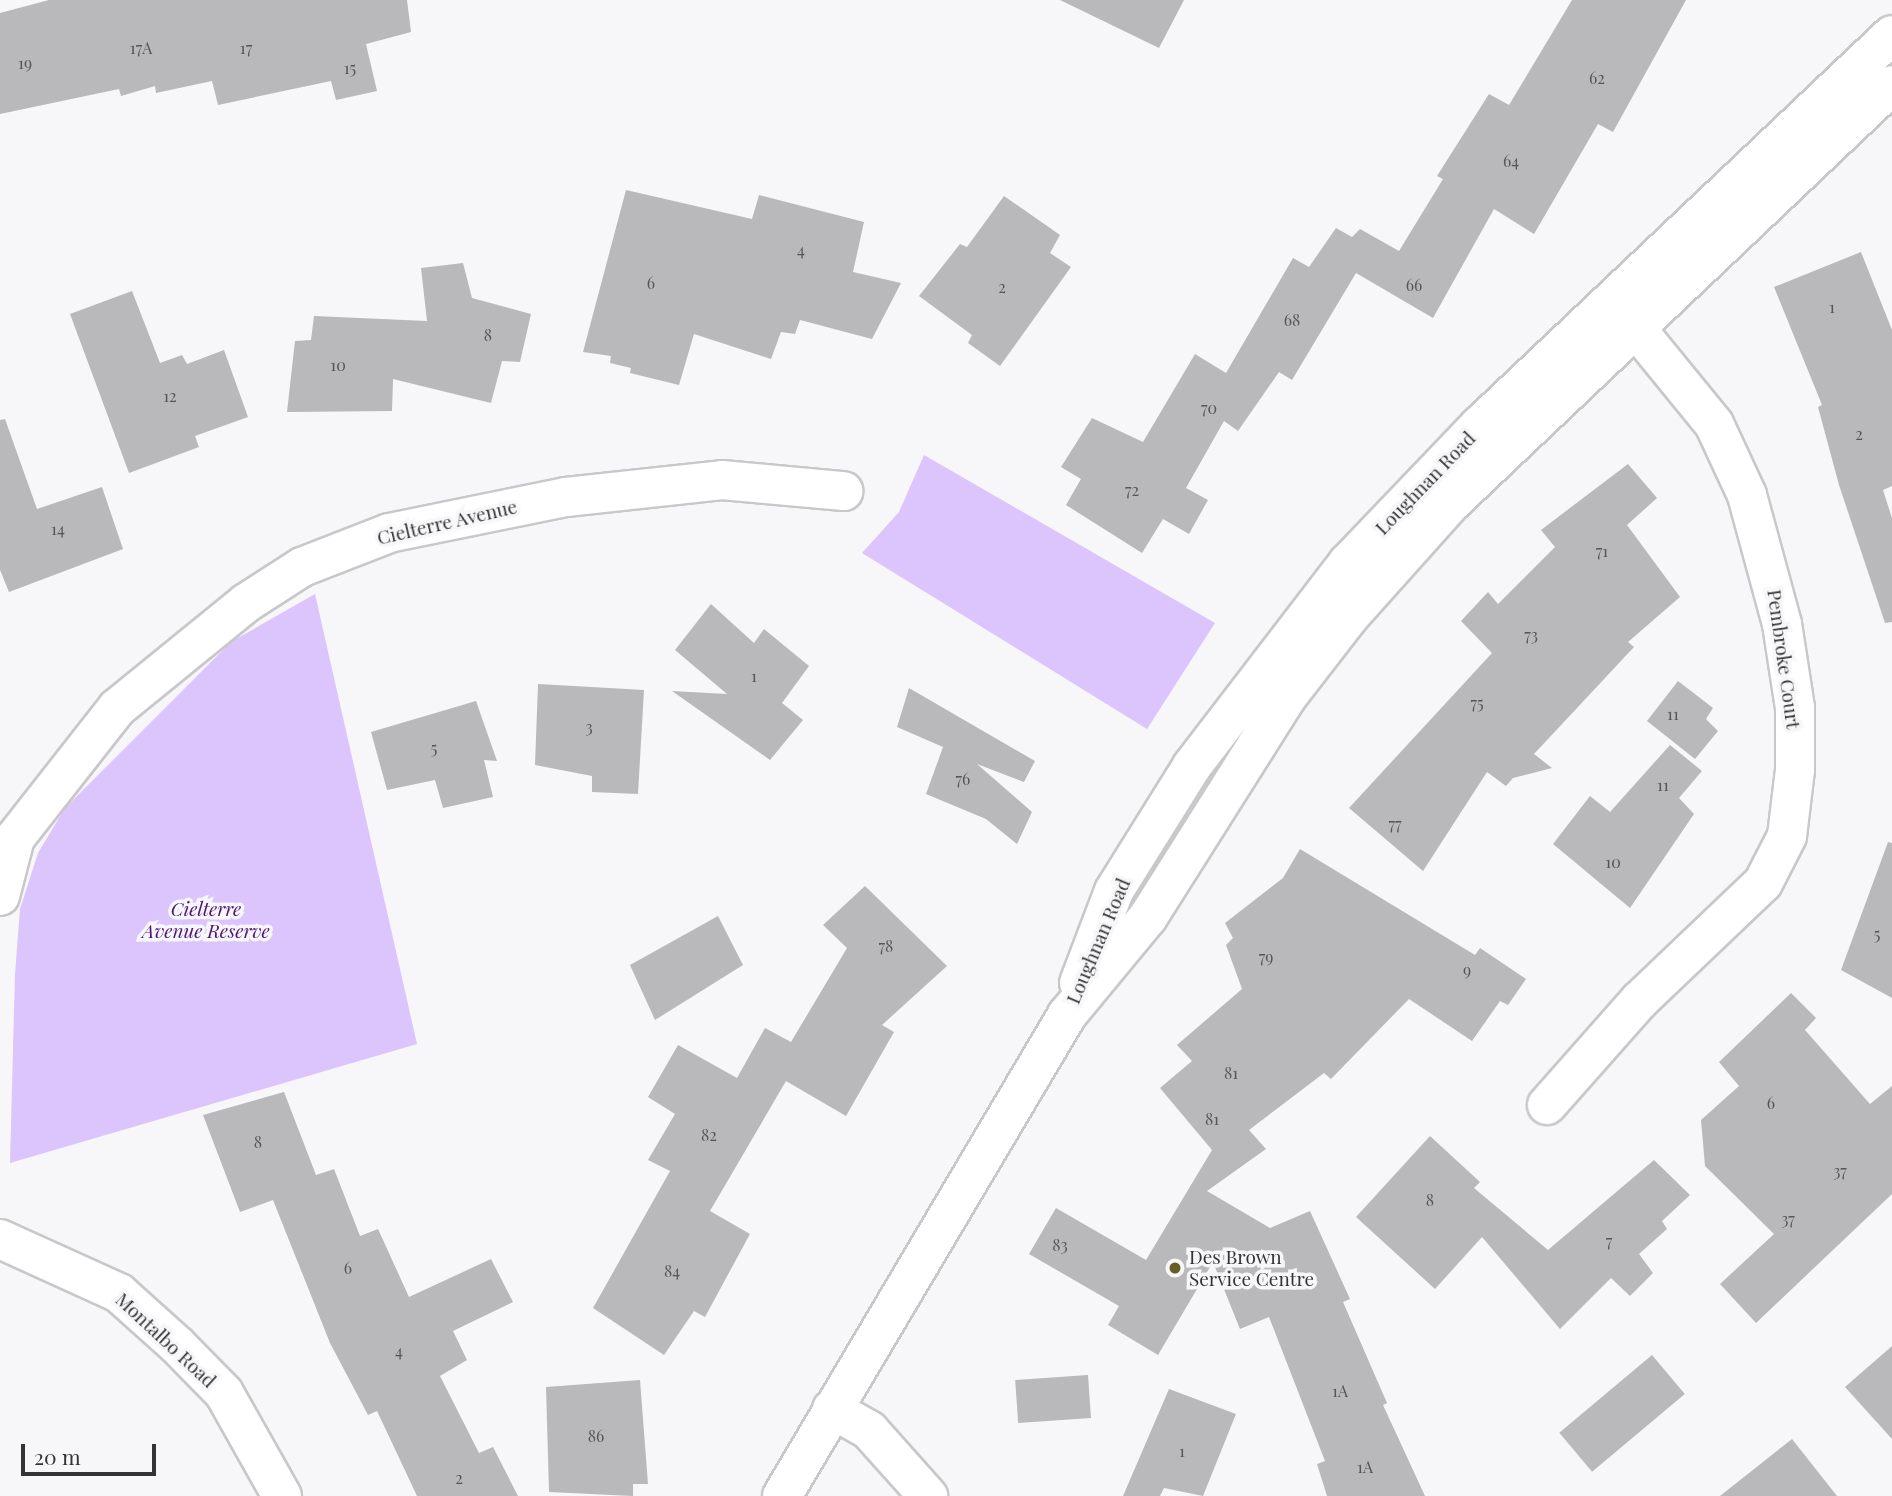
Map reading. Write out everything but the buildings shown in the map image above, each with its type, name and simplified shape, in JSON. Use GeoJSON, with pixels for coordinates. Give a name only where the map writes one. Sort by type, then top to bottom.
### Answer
{"type":"FeatureCollection","features":[{"type":"Feature","properties":{"kind":"main road","name":"Loughnan Road"},"geometry":{"type":"LineString","coordinates":[[1067,1015],[1114,891],[1192,766],[1348,563],[1480,425],[1892,36]]}},
{"type":"Feature","properties":{"kind":"main road","name":"Loughnan Road"},"geometry":{"type":"LineString","coordinates":[[782,1496],[1067,1015],[1148,917],[1287,697],[1349,617],[1449,505],[1892,85]]}},
{"type":"Feature","properties":{"kind":"main road","name":"Pembroke Court"},"geometry":{"type":"LineString","coordinates":[[1547,1105],[1639,1001],[1763,883],[1787,835],[1795,770],[1795,708],[1782,625],[1746,495],[1714,424],[1635,327]]}},
{"type":"Feature","properties":{"kind":"main road","name":"Cielterre Avenue"},"geometry":{"type":"LineString","coordinates":[[0,896],[15,838],[117,708],[246,603],[302,567],[389,533],[566,497],[722,480],[844,491]]}},
{"type":"Feature","properties":{"kind":"main road","name":"Montalbo Road"},"geometry":{"type":"LineString","coordinates":[[0,1239],[118,1293],[177,1345],[224,1393],[282,1496]]}},
{"type":"Feature","properties":{"kind":"main road"},"geometry":{"type":"LineString","coordinates":[[832,1409],[869,1430],[928,1496]]}},
{"type":"Feature","properties":{"kind":"green space"},"geometry":{"type":"Polygon","coordinates":[[[924,455],[1215,623],[1147,729],[862,553],[899,512],[924,455]]]}},
{"type":"Feature","properties":{"kind":"green space","name":"Cielterre Avenue Reserve"},"geometry":{"type":"Polygon","coordinates":[[[315,594],[417,1044],[10,1163],[15,974],[20,909],[38,853],[65,808],[231,642],[315,594]]]}},
{"type":"Feature","properties":{"kind":"place","name":"Des Brown Service Centre"},"geometry":{"type":"Point","coordinates":[1175,1268]}}]}
